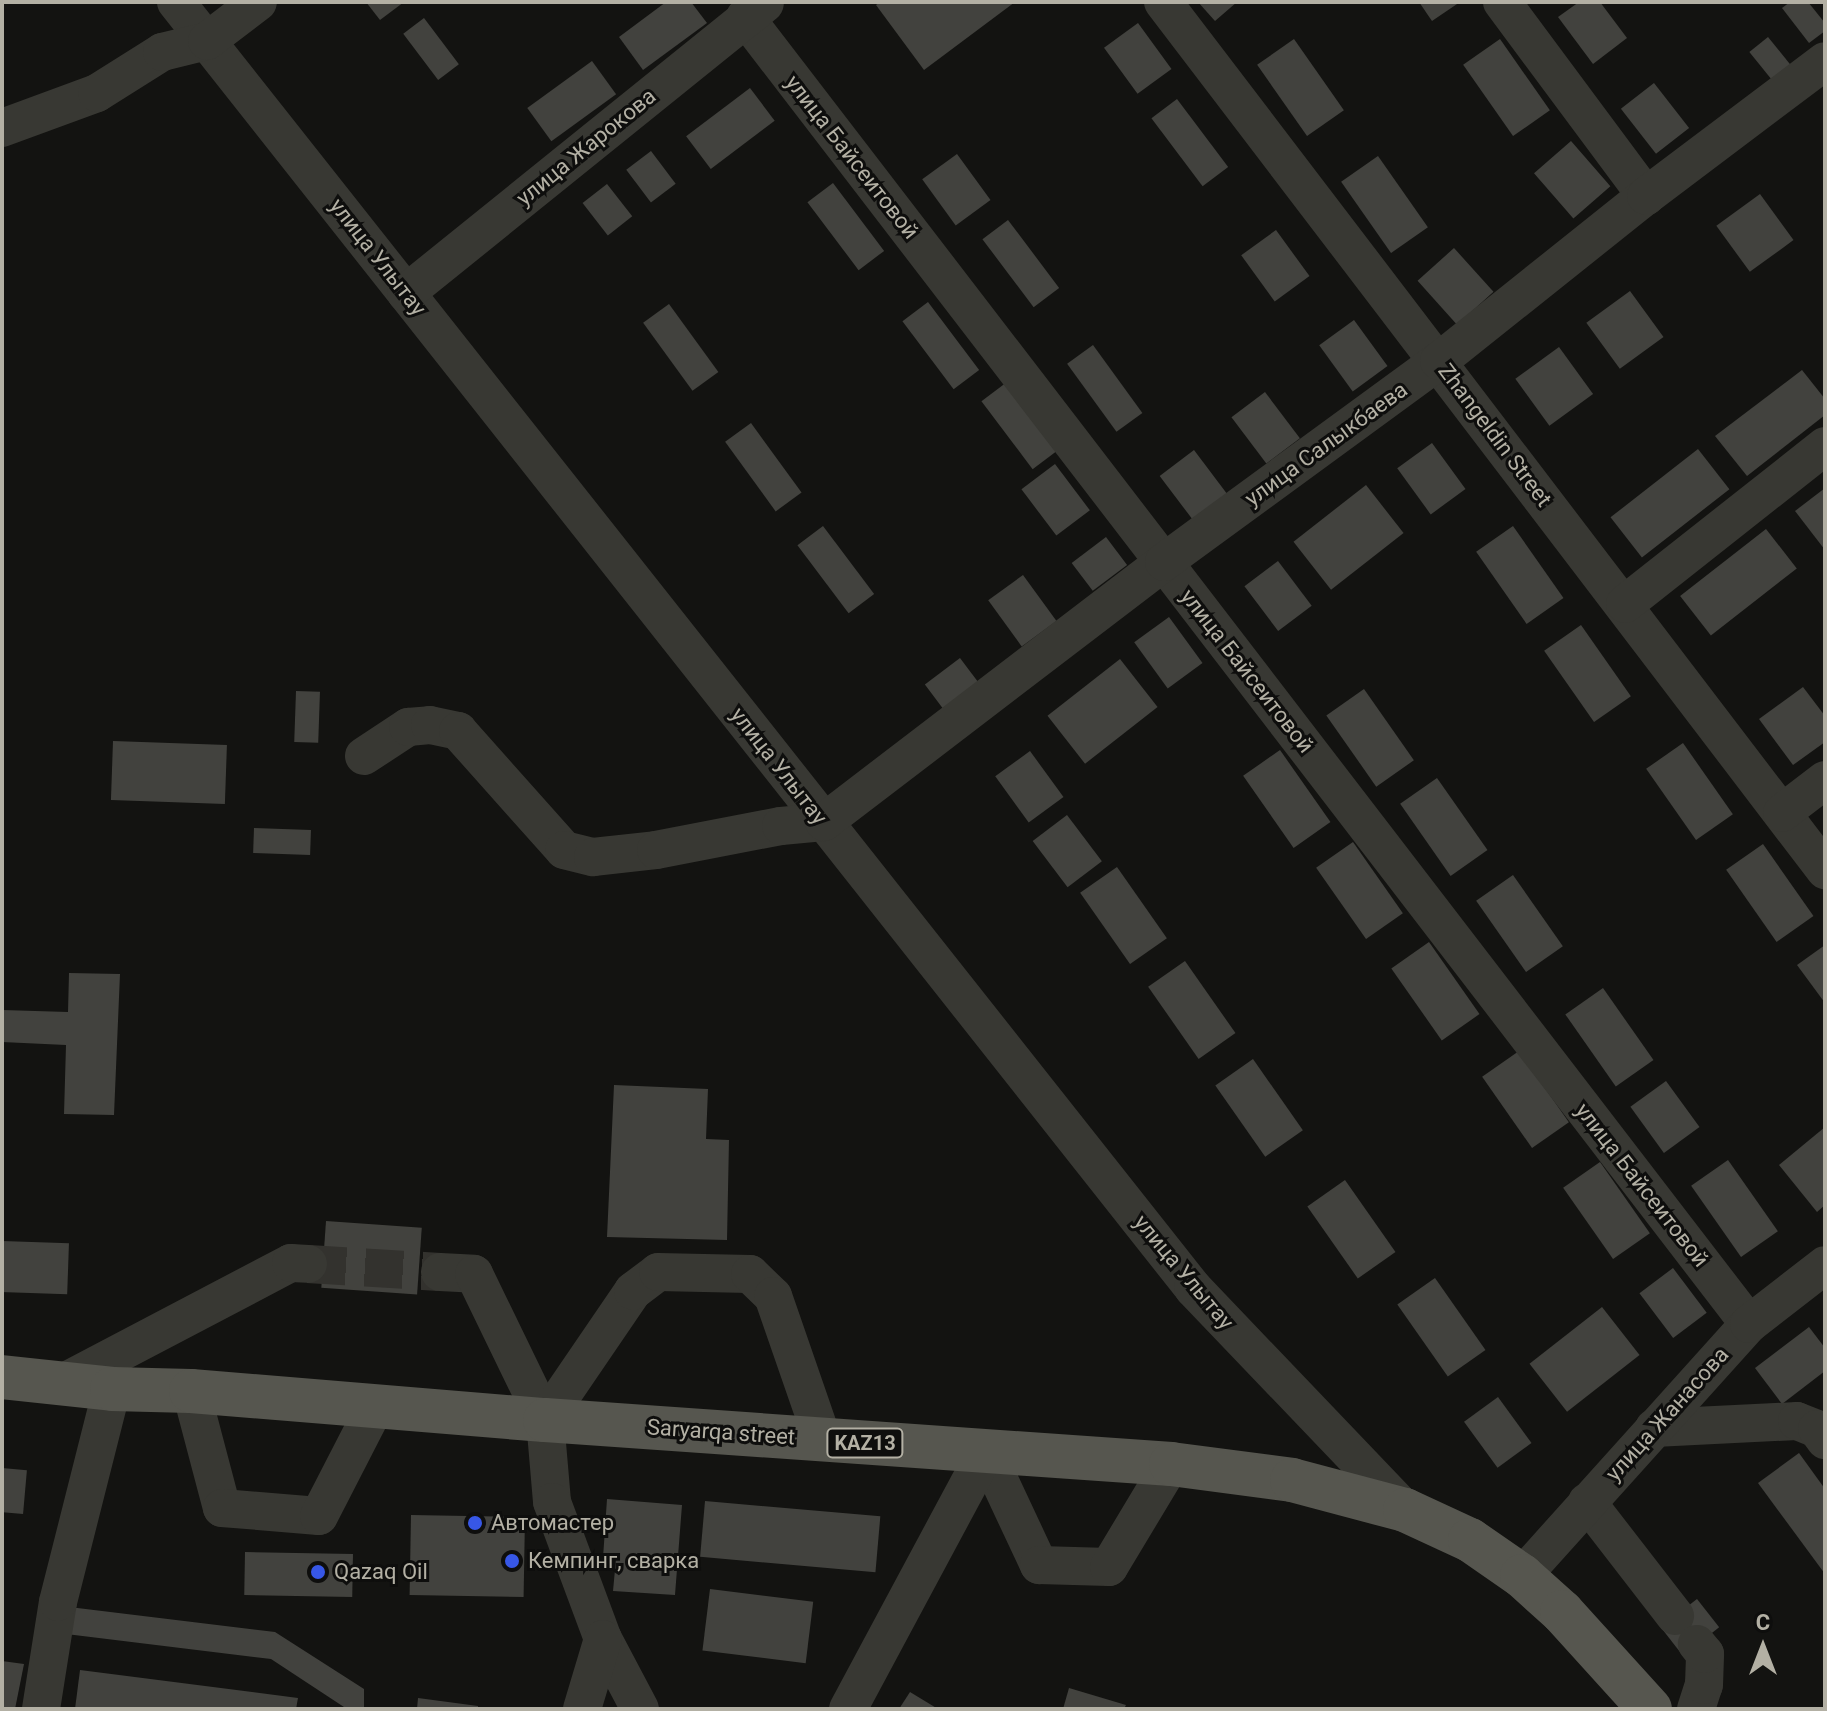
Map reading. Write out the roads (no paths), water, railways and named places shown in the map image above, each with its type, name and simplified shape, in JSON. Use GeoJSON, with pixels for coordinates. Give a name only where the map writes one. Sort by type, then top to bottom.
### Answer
{"type":"FeatureCollection","features":[{"type":"Feature","properties":{"kind":"main road","name":"Saryarqa street"},"geometry":{"type":"LineString","coordinates":[[2,1377],[112,1389],[191,1391],[545,1420],[1171,1464],[1292,1480],[1405,1510],[1470,1540],[1522,1576],[1562,1612],[1646,1708]]}},
{"type":"Feature","properties":{"kind":"street","name":"улица Улытау"},"geometry":{"type":"LineString","coordinates":[[176,2],[1193,1288],[1405,1510]]}},
{"type":"Feature","properties":{"kind":"street"},"geometry":{"type":"LineString","coordinates":[[2,128],[97,93],[162,52],[207,41],[258,2]]}},
{"type":"Feature","properties":{"kind":"street","name":"Zhangeldin Street"},"geometry":{"type":"LineString","coordinates":[[1163,2],[1825,870]]}},
{"type":"Feature","properties":{"kind":"street"},"geometry":{"type":"LineString","coordinates":[[1502,2],[1646,196]]}},
{"type":"Feature","properties":{"kind":"street","name":"улица Жарокова"},"geometry":{"type":"LineString","coordinates":[[406,293],[756,10]]}},
{"type":"Feature","properties":{"kind":"street","name":"улица Байсеитовой"},"geometry":{"type":"LineString","coordinates":[[756,10],[1164,562],[1749,1324]]}},
{"type":"Feature","properties":{"kind":"street","name":"улица Салыкбаева"},"geometry":{"type":"LineString","coordinates":[[824,822],[1164,562],[1439,361],[1646,196],[1825,61]]}},
{"type":"Feature","properties":{"kind":"street"},"geometry":{"type":"LineString","coordinates":[[1625,604],[1825,446]]}},
{"type":"Feature","properties":{"kind":"street"},"geometry":{"type":"LineString","coordinates":[[364,756],[408,727],[430,725],[458,731],[564,850],[593,857],[656,850],[781,826],[824,822]]}},
{"type":"Feature","properties":{"kind":"street"},"geometry":{"type":"LineString","coordinates":[[1782,813],[1825,780]]}},
{"type":"Feature","properties":{"kind":"street"},"geometry":{"type":"LineString","coordinates":[[64,1382],[291,1263],[308,1264]]}},
{"type":"Feature","properties":{"kind":"street","name":"улица Жанасова"},"geometry":{"type":"LineString","coordinates":[[1522,1576],[1749,1324],[1825,1265]]}},
{"type":"Feature","properties":{"kind":"street"},"geometry":{"type":"LineString","coordinates":[[440,1272],[474,1274],[545,1420],[552,1502],[603,1639],[640,1709]]}},
{"type":"Feature","properties":{"kind":"street"},"geometry":{"type":"LineString","coordinates":[[545,1420],[633,1291],[658,1272],[750,1274],[773,1296],[823,1440]]}},
{"type":"Feature","properties":{"kind":"street"},"geometry":{"type":"LineString","coordinates":[[41,1709],[58,1602],[112,1389]]}},
{"type":"Feature","properties":{"kind":"street"},"geometry":{"type":"LineString","coordinates":[[191,1391],[222,1508],[319,1516],[375,1407]]}},
{"type":"Feature","properties":{"kind":"street"},"geometry":{"type":"LineString","coordinates":[[1654,1428],[1797,1421],[1817,1429],[1825,1440]]}},
{"type":"Feature","properties":{"kind":"street"},"geometry":{"type":"LineString","coordinates":[[986,1452],[1039,1565],[1109,1567],[1171,1464]]}},
{"type":"Feature","properties":{"kind":"street"},"geometry":{"type":"LineString","coordinates":[[848,1709],[986,1452]]}},
{"type":"Feature","properties":{"kind":"street"},"geometry":{"type":"LineString","coordinates":[[1587,1502],[1705,1654],[1704,1685],[1696,1709]]}},
{"type":"Feature","properties":{"kind":"street"},"geometry":{"type":"LineString","coordinates":[[582,1709],[603,1639]]}},
{"type":"Feature","properties":{"kind":"tunnel"},"geometry":{"type":"LineString","coordinates":[[308,1264],[440,1272]]}},
{"type":"Feature","properties":{"kind":"place","name":"Автомастер"},"geometry":{"type":"Point","coordinates":[475,1523]}},
{"type":"Feature","properties":{"kind":"place","name":"Кемпинг, сварка"},"geometry":{"type":"Point","coordinates":[512,1561]}},
{"type":"Feature","properties":{"kind":"place","name":"Qazaq Oil"},"geometry":{"type":"Point","coordinates":[318,1572]}}]}
